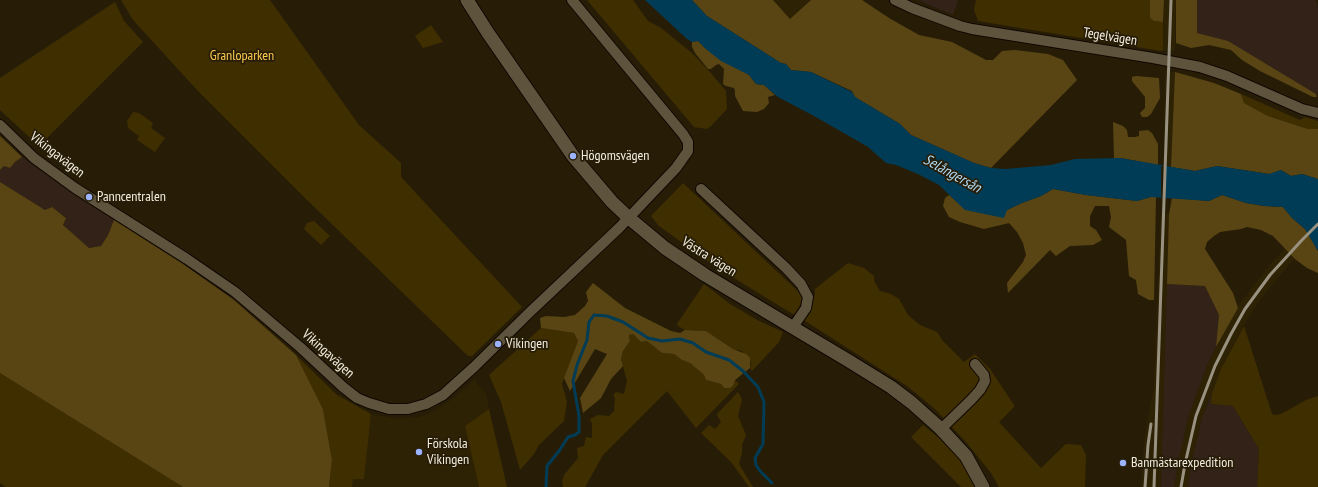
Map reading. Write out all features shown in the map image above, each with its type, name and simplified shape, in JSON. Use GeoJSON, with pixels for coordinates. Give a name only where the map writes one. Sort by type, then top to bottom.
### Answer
{"type":"FeatureCollection","features":[{"type":"Feature","properties":{"kind":"street","name":"Västra vägen"},"geometry":{"type":"LineString","coordinates":[[467,0],[573,156],[602,191],[629,218],[665,248],[705,275],[793,327],[891,388],[912,403],[941,429],[966,456],[983,487]]}},
{"type":"Feature","properties":{"kind":"street"},"geometry":{"type":"LineString","coordinates":[[572,0],[688,142],[689,148],[684,158],[629,218]]}},
{"type":"Feature","properties":{"kind":"street","name":"Tegelvägen"},"geometry":{"type":"LineString","coordinates":[[894,0],[926,14],[972,29],[1200,67],[1232,78],[1302,109],[1318,114]]}},
{"type":"Feature","properties":{"kind":"street","name":"Vikingavägen"},"geometry":{"type":"LineString","coordinates":[[0,125],[34,158],[75,188],[187,259],[235,292],[357,398],[389,409],[408,409],[426,404],[443,395],[629,218]]}},
{"type":"Feature","properties":{"kind":"street"},"geometry":{"type":"LineString","coordinates":[[701,189],[786,268],[801,284],[808,297],[806,308],[793,327]]}},
{"type":"Feature","properties":{"kind":"street"},"geometry":{"type":"LineString","coordinates":[[941,429],[971,400],[980,390],[985,381],[984,375],[975,364]]}},
{"type":"Feature","properties":{"kind":"shaded area"},"geometry":{"type":"Polygon","coordinates":[[[692,0],[773,0],[790,19],[811,0],[862,0],[889,18],[919,35],[952,42],[986,60],[993,60],[1002,51],[1015,50],[1048,54],[1063,60],[1077,80],[991,168],[974,163],[911,135],[900,124],[855,97],[852,91],[811,72],[791,70],[786,64],[781,63],[707,16],[692,0]]]}},
{"type":"Feature","properties":{"kind":"shaded area"},"geometry":{"type":"Polygon","coordinates":[[[773,0],[811,0],[790,19],[773,0]]]}},
{"type":"Feature","properties":{"kind":"shaded area"},"geometry":{"type":"Polygon","coordinates":[[[918,0],[958,0],[953,15],[918,0]]]}},
{"type":"Feature","properties":{"kind":"shaded area"},"geometry":{"type":"Polygon","coordinates":[[[1150,0],[1164,0],[1163,22],[1154,21],[1150,18],[1150,0]]]}},
{"type":"Feature","properties":{"kind":"shaded area"},"geometry":{"type":"Polygon","coordinates":[[[1164,0],[1176,0],[1175,51],[1163,50],[1164,0]]]}},
{"type":"Feature","properties":{"kind":"shaded area"},"geometry":{"type":"Polygon","coordinates":[[[1176,0],[1197,0],[1197,33],[1228,41],[1316,94],[1317,97],[1313,97],[1260,71],[1242,60],[1231,50],[1209,45],[1191,48],[1176,43],[1176,0]]]}},
{"type":"Feature","properties":{"kind":"shaded area"},"geometry":{"type":"Polygon","coordinates":[[[1197,0],[1316,0],[1318,7],[1318,94],[1212,38],[1197,33],[1197,0]]]}},
{"type":"Feature","properties":{"kind":"shaded area"},"geometry":{"type":"Polygon","coordinates":[[[698,41],[706,49],[749,75],[756,84],[764,85],[775,95],[768,97],[769,103],[764,109],[757,112],[743,111],[735,96],[734,88],[723,84],[724,69],[719,64],[711,69],[708,69],[695,53],[692,47],[692,42],[698,41]]]}},
{"type":"Feature","properties":{"kind":"shaded area"},"geometry":{"type":"Polygon","coordinates":[[[1165,70],[1175,72],[1171,167],[1164,166],[1165,70]]]}},
{"type":"Feature","properties":{"kind":"shaded area"},"geometry":{"type":"Polygon","coordinates":[[[1175,72],[1214,83],[1241,94],[1244,103],[1268,116],[1308,129],[1318,129],[1318,179],[1302,174],[1291,176],[1281,170],[1270,174],[1217,166],[1195,171],[1171,167],[1175,72]]]}},
{"type":"Feature","properties":{"kind":"shaded area"},"geometry":{"type":"Polygon","coordinates":[[[1132,77],[1159,78],[1160,98],[1151,114],[1147,117],[1142,117],[1140,113],[1145,108],[1145,97],[1132,81],[1132,77]]]}},
{"type":"Feature","properties":{"kind":"shaded area"},"geometry":{"type":"Polygon","coordinates":[[[1113,122],[1123,126],[1127,130],[1128,137],[1139,136],[1139,131],[1148,130],[1152,133],[1158,144],[1158,165],[1114,158],[1113,122]]]}},
{"type":"Feature","properties":{"kind":"shaded area"},"geometry":{"type":"Polygon","coordinates":[[[0,136],[22,157],[10,168],[4,166],[0,170],[0,136]]]}},
{"type":"Feature","properties":{"kind":"shaded area","name":"Panncentralen"},"geometry":{"type":"Polygon","coordinates":[[[22,157],[70,192],[114,220],[108,235],[101,246],[89,248],[63,225],[66,217],[52,207],[45,210],[0,182],[0,170],[4,166],[10,168],[22,157]]]}},
{"type":"Feature","properties":{"kind":"shaded area"},"geometry":{"type":"Polygon","coordinates":[[[0,182],[45,210],[52,207],[66,218],[63,225],[89,248],[101,246],[108,235],[114,220],[183,264],[234,300],[296,355],[323,409],[332,460],[329,487],[183,487],[0,373],[0,182]]]}},
{"type":"Feature","properties":{"kind":"shaded area"},"geometry":{"type":"Polygon","coordinates":[[[1053,189],[1086,195],[1137,201],[1156,197],[1154,300],[1149,300],[1138,294],[1136,280],[1129,276],[1126,240],[1109,227],[1111,217],[1109,206],[1095,206],[1090,216],[1090,226],[1096,230],[1102,240],[1093,245],[1070,246],[1056,256],[1050,250],[1008,293],[1007,283],[1023,262],[1026,255],[1023,243],[1017,232],[1009,223],[984,229],[960,222],[949,217],[943,206],[945,198],[949,195],[966,210],[1007,210],[1041,196],[1053,189]]]}},
{"type":"Feature","properties":{"kind":"shaded area"},"geometry":{"type":"Polygon","coordinates":[[[1222,195],[1246,203],[1283,207],[1292,218],[1305,229],[1318,251],[1318,273],[1307,268],[1295,259],[1273,236],[1261,230],[1247,227],[1220,232],[1214,236],[1207,242],[1205,249],[1233,293],[1238,308],[1216,347],[1219,315],[1205,286],[1167,284],[1169,214],[1172,198],[1209,201],[1222,195]]]}},
{"type":"Feature","properties":{"kind":"shaded area"},"geometry":{"type":"Polygon","coordinates":[[[1161,214],[1169,214],[1161,487],[1141,487],[1144,442],[1154,386],[1161,214]]]}},
{"type":"Feature","properties":{"kind":"shaded area"},"geometry":{"type":"Polygon","coordinates":[[[1297,235],[1307,244],[1270,287],[1251,313],[1237,337],[1221,369],[1202,418],[1191,465],[1188,487],[1174,487],[1189,414],[1208,363],[1239,305],[1269,266],[1297,235]]]}},
{"type":"Feature","properties":{"kind":"shaded area"},"geometry":{"type":"Polygon","coordinates":[[[593,283],[625,308],[671,331],[680,333],[685,330],[706,331],[733,349],[746,354],[750,358],[750,368],[735,380],[733,386],[730,388],[724,388],[721,384],[706,380],[704,375],[690,363],[682,360],[674,354],[662,353],[647,341],[641,342],[633,334],[629,335],[630,341],[623,351],[621,359],[623,366],[611,379],[601,398],[583,413],[580,398],[607,354],[595,349],[570,391],[564,378],[578,341],[574,333],[541,328],[540,318],[546,316],[564,317],[575,315],[585,306],[588,301],[586,292],[593,283]]]}},
{"type":"Feature","properties":{"kind":"shaded area"},"geometry":{"type":"Polygon","coordinates":[[[1167,284],[1205,286],[1219,315],[1216,347],[1208,363],[1189,414],[1174,487],[1161,487],[1167,284]]]}},
{"type":"Feature","properties":{"kind":"shaded area","name":"Förskola Vikingen"},"geometry":{"type":"Polygon","coordinates":[[[474,380],[486,394],[489,409],[465,426],[479,487],[352,487],[353,479],[364,479],[371,414],[396,419],[420,417],[436,410],[455,397],[474,380]]]}},
{"type":"Feature","properties":{"kind":"shaded area"},"geometry":{"type":"Polygon","coordinates":[[[1212,393],[1211,404],[1233,406],[1259,449],[1257,487],[1188,487],[1191,465],[1202,418],[1212,393]]]}},
{"type":"Feature","properties":{"kind":"green space","name":"Granloparken"},"geometry":{"type":"Polygon","coordinates":[[[121,0],[270,0],[359,125],[401,163],[401,177],[522,307],[472,356],[468,356],[306,199],[198,91],[133,20],[121,0]]]}},
{"type":"Feature","properties":{"kind":"green space"},"geometry":{"type":"Polygon","coordinates":[[[587,0],[633,0],[648,21],[661,28],[692,53],[710,72],[726,91],[727,109],[707,129],[694,127],[587,0]]]}},
{"type":"Feature","properties":{"kind":"green space"},"geometry":{"type":"Polygon","coordinates":[[[976,0],[1150,0],[1150,18],[1154,21],[1163,22],[1163,50],[1161,51],[978,21],[974,10],[976,0]]]}},
{"type":"Feature","properties":{"kind":"green space"},"geometry":{"type":"Polygon","coordinates":[[[115,2],[124,21],[143,42],[39,146],[0,110],[0,78],[115,2]]]}},
{"type":"Feature","properties":{"kind":"green space"},"geometry":{"type":"Polygon","coordinates":[[[431,25],[443,42],[423,48],[415,36],[431,25]]]}},
{"type":"Feature","properties":{"kind":"green space"},"geometry":{"type":"Polygon","coordinates":[[[1241,94],[1300,120],[1305,117],[1318,121],[1318,129],[1308,129],[1268,116],[1244,103],[1241,94]]]}},
{"type":"Feature","properties":{"kind":"green space"},"geometry":{"type":"Polygon","coordinates":[[[133,112],[139,113],[153,123],[151,128],[165,138],[155,152],[137,140],[139,136],[128,128],[127,121],[133,112]]]}},
{"type":"Feature","properties":{"kind":"green space"},"geometry":{"type":"Polygon","coordinates":[[[683,183],[803,296],[796,316],[716,267],[659,226],[651,216],[683,183]]]}},
{"type":"Feature","properties":{"kind":"green space"},"geometry":{"type":"Polygon","coordinates":[[[314,221],[330,236],[321,245],[304,229],[307,223],[314,221]]]}},
{"type":"Feature","properties":{"kind":"green space"},"geometry":{"type":"Polygon","coordinates":[[[848,263],[864,268],[874,276],[874,281],[880,291],[891,294],[899,299],[908,315],[920,325],[937,332],[943,341],[964,362],[975,354],[990,369],[1014,405],[1014,407],[999,422],[1041,468],[1066,444],[1081,445],[1086,455],[1085,487],[999,487],[991,473],[966,442],[935,409],[907,386],[802,319],[815,295],[815,289],[848,263]]]}},
{"type":"Feature","properties":{"kind":"green space"},"geometry":{"type":"Polygon","coordinates":[[[704,284],[730,304],[759,321],[783,332],[779,342],[752,371],[750,368],[751,362],[742,351],[733,349],[706,331],[685,330],[678,326],[677,324],[704,284]]]}},
{"type":"Feature","properties":{"kind":"green space"},"geometry":{"type":"Polygon","coordinates":[[[1244,326],[1272,414],[1281,414],[1306,400],[1318,396],[1318,487],[1257,487],[1259,449],[1233,406],[1211,404],[1212,393],[1221,369],[1244,326]]]}},
{"type":"Feature","properties":{"kind":"green space"},"geometry":{"type":"Polygon","coordinates":[[[541,328],[574,333],[578,341],[562,384],[567,402],[564,421],[539,445],[534,454],[520,470],[501,402],[489,375],[541,328]]]}},
{"type":"Feature","properties":{"kind":"green space"},"geometry":{"type":"Polygon","coordinates":[[[633,334],[641,342],[647,341],[662,353],[674,354],[682,360],[690,363],[704,375],[706,380],[721,384],[724,388],[733,386],[735,380],[739,384],[696,428],[667,391],[603,455],[585,487],[563,487],[562,482],[564,475],[578,458],[577,448],[584,446],[586,437],[592,438],[592,424],[590,419],[598,415],[609,416],[614,411],[615,398],[613,395],[616,392],[624,394],[627,381],[621,359],[623,351],[630,341],[629,335],[633,334]]]}},
{"type":"Feature","properties":{"kind":"green space"},"geometry":{"type":"Polygon","coordinates":[[[296,355],[337,395],[371,414],[364,479],[353,479],[352,487],[329,487],[332,460],[323,409],[296,355]]]}},
{"type":"Feature","properties":{"kind":"green space"},"geometry":{"type":"Polygon","coordinates":[[[0,373],[183,487],[6,487],[0,483],[0,373]]]}},
{"type":"Feature","properties":{"kind":"green space"},"geometry":{"type":"Polygon","coordinates":[[[738,392],[742,399],[738,416],[746,435],[742,445],[742,453],[739,464],[753,487],[749,487],[731,462],[701,433],[709,425],[715,429],[721,422],[717,414],[738,392]]]}},
{"type":"Feature","properties":{"kind":"green space"},"geometry":{"type":"Polygon","coordinates":[[[489,409],[507,487],[479,487],[465,426],[489,409]]]}},
{"type":"Feature","properties":{"kind":"green space"},"geometry":{"type":"Polygon","coordinates":[[[923,425],[939,438],[959,459],[980,487],[961,487],[911,437],[923,425]]]}},
{"type":"Feature","properties":{"kind":"water","name":"Selångersån"},"geometry":{"type":"Polygon","coordinates":[[[645,0],[692,0],[707,16],[781,63],[786,64],[791,70],[811,72],[852,92],[855,97],[900,124],[911,135],[974,163],[991,168],[1006,169],[1051,165],[1075,159],[1120,158],[1195,171],[1217,166],[1269,174],[1281,170],[1291,176],[1302,174],[1318,179],[1318,251],[1305,229],[1292,218],[1283,207],[1246,203],[1222,195],[1209,201],[1151,197],[1137,201],[1086,195],[1053,189],[1041,196],[1007,210],[1004,218],[965,210],[939,185],[918,174],[896,165],[886,163],[868,147],[778,97],[764,85],[756,84],[749,75],[721,61],[698,41],[692,42],[687,39],[645,0]]]}},
{"type":"Feature","properties":{"kind":"pier"},"geometry":{"type":"Polygon","coordinates":[[[1161,166],[1166,166],[1165,198],[1161,197],[1161,166]]]}},
{"type":"Feature","properties":{"kind":"waterway"},"geometry":{"type":"LineString","coordinates":[[546,487],[547,466],[568,437],[579,432],[579,416],[573,381],[577,365],[587,340],[589,322],[594,315],[607,316],[623,322],[648,338],[662,341],[680,339],[693,343],[706,352],[729,360],[743,371],[758,387],[764,402],[763,444],[755,458],[756,465],[760,471],[772,483]]}},
{"type":"Feature","properties":{"kind":"railway"},"geometry":{"type":"LineString","coordinates":[[1154,487],[1171,0]]}},
{"type":"Feature","properties":{"kind":"railway"},"geometry":{"type":"LineString","coordinates":[[1181,487],[1196,416],[1215,366],[1231,334],[1245,309],[1270,275],[1318,224]]}},
{"type":"Feature","properties":{"kind":"railway"},"geometry":{"type":"LineString","coordinates":[[1145,487],[1151,424]]}},
{"type":"Feature","properties":{"kind":"place","name":"Högomsvägen"},"geometry":{"type":"Point","coordinates":[573,156]}},
{"type":"Feature","properties":{"kind":"place","name":"Panncentralen"},"geometry":{"type":"Point","coordinates":[89,197]}},
{"type":"Feature","properties":{"kind":"place","name":"Vikingen"},"geometry":{"type":"Point","coordinates":[498,344]}},
{"type":"Feature","properties":{"kind":"place","name":"Förskola Vikingen"},"geometry":{"type":"Point","coordinates":[419,452]}},
{"type":"Feature","properties":{"kind":"place","name":"Banmästarexpedition"},"geometry":{"type":"Point","coordinates":[1123,463]}}]}
